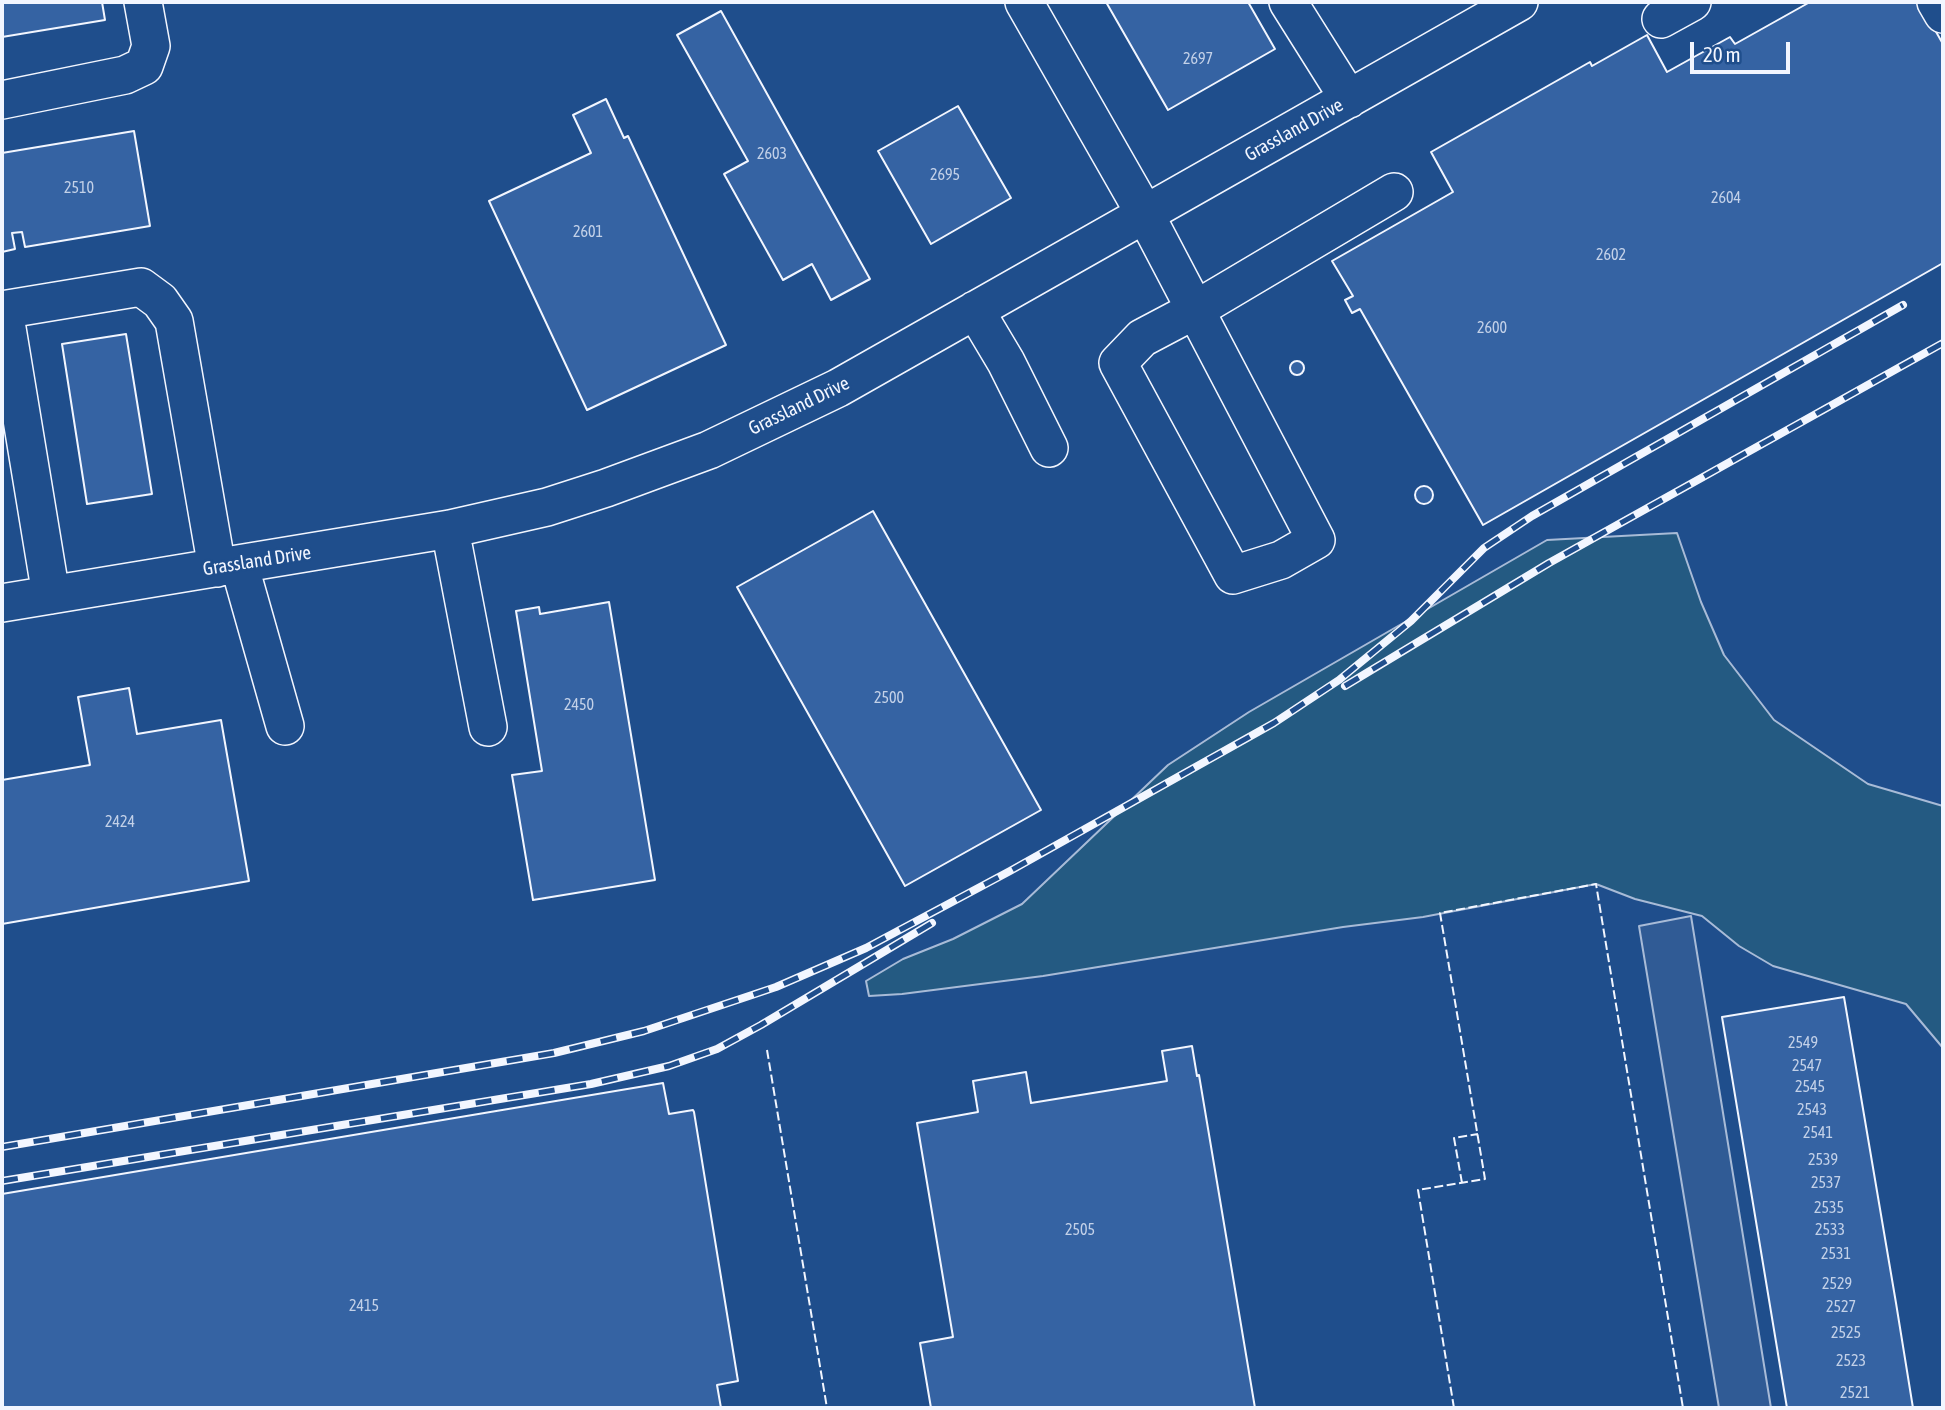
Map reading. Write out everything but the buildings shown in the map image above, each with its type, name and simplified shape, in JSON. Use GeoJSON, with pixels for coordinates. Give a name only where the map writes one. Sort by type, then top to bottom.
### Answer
{"type":"FeatureCollection","features":[{"type":"Feature","properties":{"kind":"street"},"geometry":{"type":"LineString","coordinates":[[2,100],[125,75],[144,66],[151,46],[143,2]]}},
{"type":"Feature","properties":{"kind":"street"},"geometry":{"type":"LineString","coordinates":[[1024,2],[1145,214],[1195,310],[1316,540],[1280,560],[1233,575],[1118,363],[1142,338],[1195,310],[1394,192]]}},
{"type":"Feature","properties":{"kind":"street"},"geometry":{"type":"LineString","coordinates":[[1288,2],[1349,99]]}},
{"type":"Feature","properties":{"kind":"street"},"geometry":{"type":"LineString","coordinates":[[1661,19],[1692,2]]}},
{"type":"Feature","properties":{"kind":"street"},"geometry":{"type":"LineString","coordinates":[[1936,2],[1943,14]]}},
{"type":"Feature","properties":{"kind":"street","name":"Grassland Drive"},"geometry":{"type":"LineString","coordinates":[[2,603],[450,528],[547,507],[709,450],[838,388],[1349,99],[1510,4]]}},
{"type":"Feature","properties":{"kind":"street"},"geometry":{"type":"LineString","coordinates":[[51,595],[3,310],[141,287],[160,301],[174,321],[228,566],[285,726]]}},
{"type":"Feature","properties":{"kind":"street"},"geometry":{"type":"LineString","coordinates":[[975,310],[1006,362],[1049,448]]}},
{"type":"Feature","properties":{"kind":"street"},"geometry":{"type":"LineString","coordinates":[[450,528],[488,727]]}},
{"type":"Feature","properties":{"kind":"shaded area"},"geometry":{"type":"Polygon","coordinates":[[[1677,533],[1701,602],[1724,655],[1774,720],[1868,784],[1943,806],[1943,1048],[1906,1004],[1773,966],[1739,946],[1702,916],[1635,899],[1596,884],[1423,917],[1343,927],[1043,976],[869,996],[866,981],[903,959],[953,939],[1022,904],[1168,765],[1249,712],[1547,540],[1677,533]]]}},
{"type":"Feature","properties":{"kind":"shaded area"},"geometry":{"type":"Polygon","coordinates":[[[1691,916],[1771,1408],[1719,1408],[1639,926],[1691,916]]]}},
{"type":"Feature","properties":{"kind":"railway"},"geometry":{"type":"LineString","coordinates":[[2,1147],[554,1053],[644,1031],[776,987],[866,948],[1010,871],[1274,723],[1339,680],[1411,621],[1484,548],[1532,516],[1903,305]]}},
{"type":"Feature","properties":{"kind":"railway"},"geometry":{"type":"LineString","coordinates":[[1345,686],[1549,563],[1943,343]]}},
{"type":"Feature","properties":{"kind":"railway"},"geometry":{"type":"LineString","coordinates":[[2,1181],[591,1084],[669,1066],[717,1049],[932,923]]}},
{"type":"Feature","properties":{"kind":"fence"},"geometry":{"type":"LineString","coordinates":[[1454,1408],[1418,1190],[1485,1179],[1440,913],[1596,884],[1683,1408]]}},
{"type":"Feature","properties":{"kind":"fence"},"geometry":{"type":"LineString","coordinates":[[767,1050],[827,1408]]}},
{"type":"Feature","properties":{"kind":"fence"},"geometry":{"type":"LineString","coordinates":[[1462,1183],[1454,1138],[1478,1134]]}}]}
